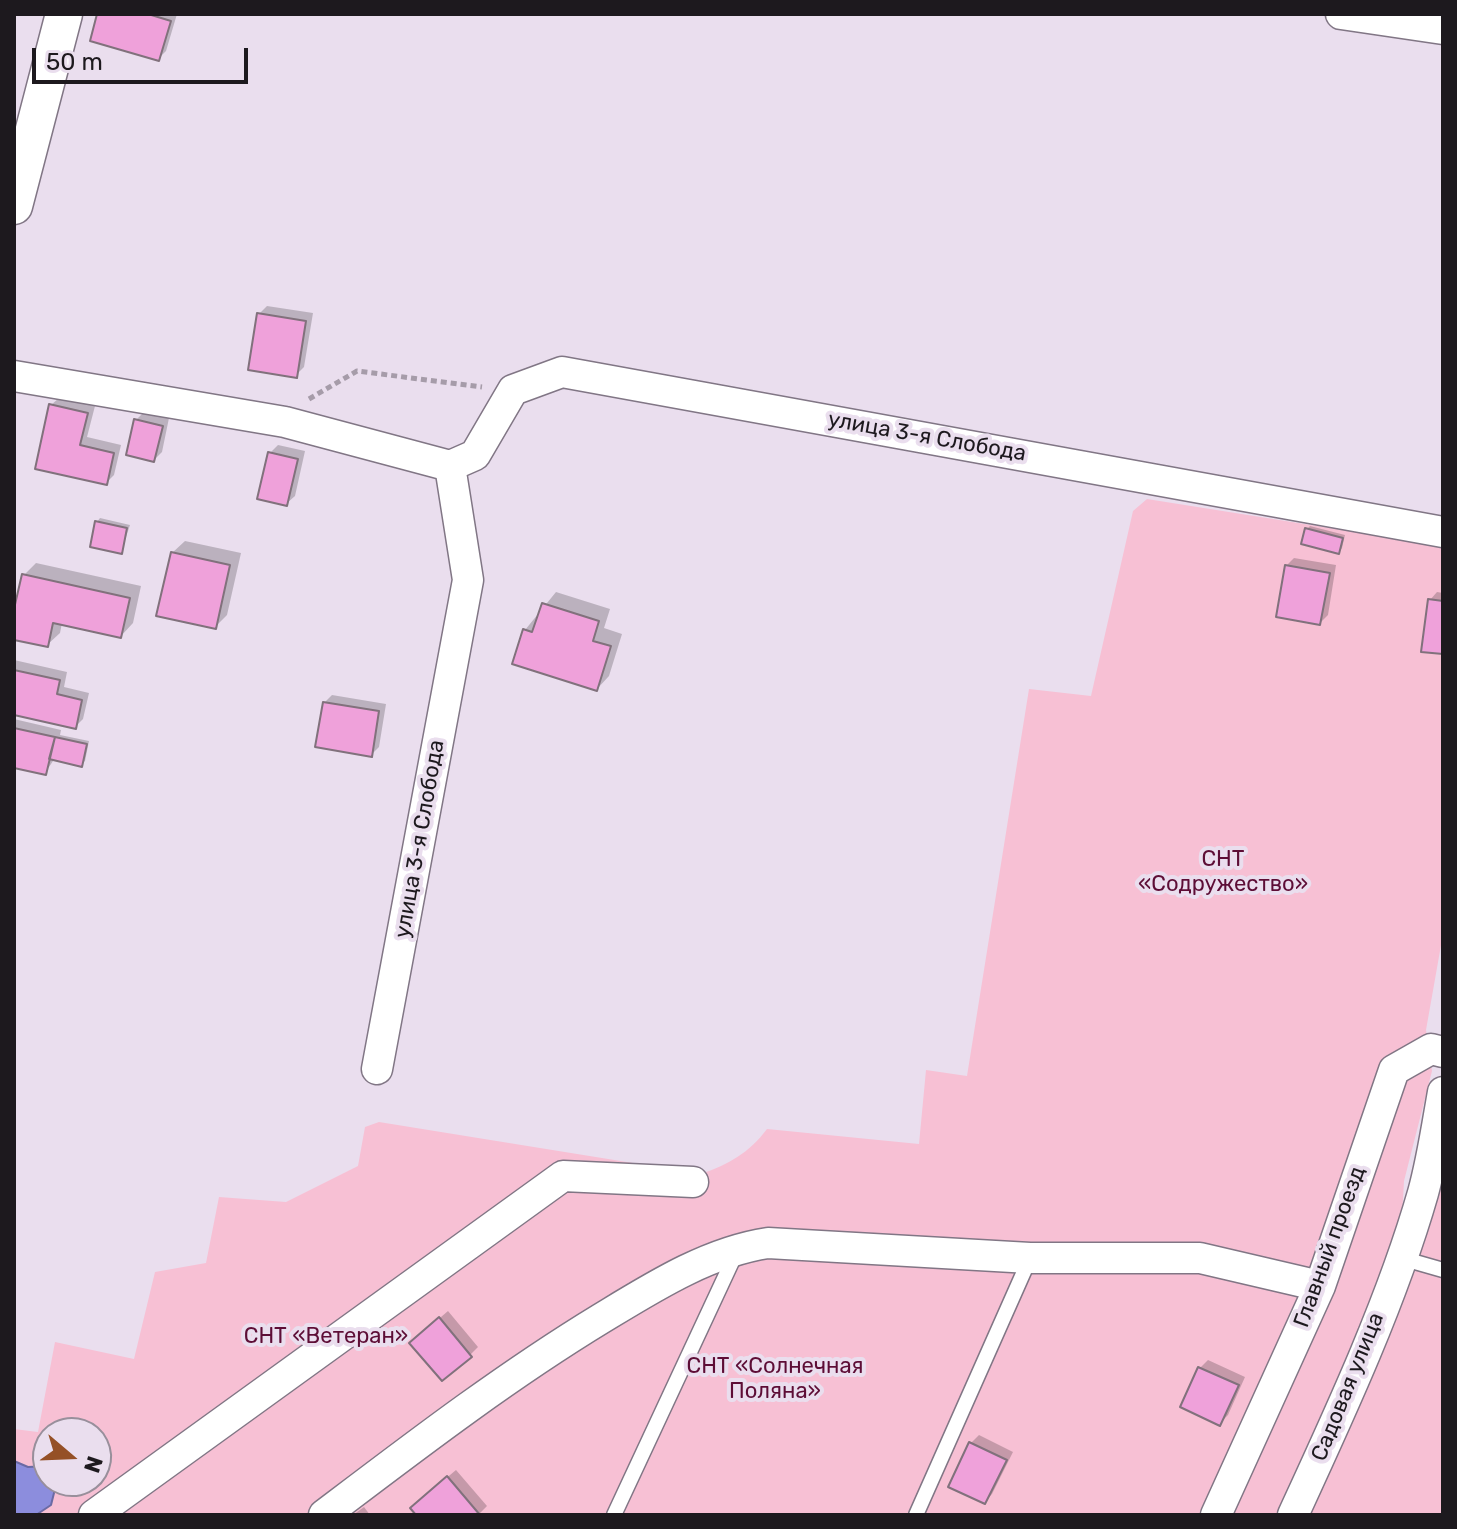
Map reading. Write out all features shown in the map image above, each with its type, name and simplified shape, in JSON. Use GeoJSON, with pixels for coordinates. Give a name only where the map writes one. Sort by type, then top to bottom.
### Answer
{"type":"FeatureCollection","features":[{"type":"Feature","properties":{"kind":"street"},"geometry":{"type":"LineString","coordinates":[[14,206],[64,14]]}},
{"type":"Feature","properties":{"kind":"street"},"geometry":{"type":"LineString","coordinates":[[1341,14],[1443,29]]}},
{"type":"Feature","properties":{"kind":"street","name":"улица 3-я Слобода"},"geometry":{"type":"LineString","coordinates":[[513,390],[562,372],[1443,532]]}},
{"type":"Feature","properties":{"kind":"street"},"geometry":{"type":"LineString","coordinates":[[14,376],[285,422],[450,466],[475,455],[513,390]]}},
{"type":"Feature","properties":{"kind":"street","name":"улица 3-я Слобода"},"geometry":{"type":"LineString","coordinates":[[377,1069],[468,580],[450,466]]}},
{"type":"Feature","properties":{"kind":"street","name":"Главный проезд"},"geometry":{"type":"LineString","coordinates":[[1216,1515],[1320,1286],[1394,1070],[1431,1049],[1443,1052]]}},
{"type":"Feature","properties":{"kind":"street","name":"Садовая улица"},"geometry":{"type":"LineString","coordinates":[[1293,1515],[1338,1419],[1400,1258],[1423,1193],[1443,1092]]}},
{"type":"Feature","properties":{"kind":"street"},"geometry":{"type":"LineString","coordinates":[[94,1515],[563,1176],[693,1182]]}},
{"type":"Feature","properties":{"kind":"street"},"geometry":{"type":"LineString","coordinates":[[324,1515],[543,1354],[654,1286],[739,1248],[768,1243],[1030,1258],[1200,1258],[1320,1286]]}},
{"type":"Feature","properties":{"kind":"lane"},"geometry":{"type":"LineString","coordinates":[[614,1515],[739,1248]]}},
{"type":"Feature","properties":{"kind":"lane"},"geometry":{"type":"LineString","coordinates":[[916,1515],[1030,1258]]}},
{"type":"Feature","properties":{"kind":"lane"},"geometry":{"type":"LineString","coordinates":[[1400,1258],[1443,1270]]}},
{"type":"Feature","properties":{"kind":"path"},"geometry":{"type":"LineString","coordinates":[[285,422],[315,393],[357,371],[513,390]]}},
{"type":"Feature","properties":{"kind":"green space"},"geometry":{"type":"Polygon","coordinates":[[[1147,499],[1443,546],[1443,934],[1426,1030],[1432,1071],[1404,1181],[1400,1255],[1443,1154],[1443,1515],[14,1515],[14,1429],[32,1431],[32,1497],[112,1497],[112,1417],[41,1417],[55,1342],[134,1359],[155,1272],[206,1263],[219,1197],[286,1202],[358,1166],[365,1127],[379,1122],[701,1174],[738,1157],[767,1129],[919,1144],[926,1070],[967,1076],[1029,689],[1091,696],[1133,511],[1147,499]]]}},
{"type":"Feature","properties":{"kind":"water"},"geometry":{"type":"Polygon","coordinates":[[[14,1461],[32,1467],[32,1497],[53,1497],[51,1505],[36,1515],[14,1515],[14,1461]]]}},
{"type":"Feature","properties":{"kind":"building"},"geometry":{"type":"Polygon","coordinates":[[[97,14],[148,14],[171,21],[159,61],[90,41],[97,14]]]}},
{"type":"Feature","properties":{"kind":"building"},"geometry":{"type":"Polygon","coordinates":[[[257,313],[306,321],[297,378],[248,370],[257,313]]]}},
{"type":"Feature","properties":{"kind":"building"},"geometry":{"type":"Polygon","coordinates":[[[49,404],[88,413],[80,445],[114,453],[107,485],[35,469],[49,404]]]}},
{"type":"Feature","properties":{"kind":"building"},"geometry":{"type":"Polygon","coordinates":[[[134,419],[163,426],[154,462],[126,455],[134,419]]]}},
{"type":"Feature","properties":{"kind":"building"},"geometry":{"type":"Polygon","coordinates":[[[268,452],[298,459],[287,506],[257,499],[268,452]]]}},
{"type":"Feature","properties":{"kind":"building"},"geometry":{"type":"Polygon","coordinates":[[[95,521],[127,528],[122,554],[90,547],[95,521]]]}},
{"type":"Feature","properties":{"kind":"building"},"geometry":{"type":"Polygon","coordinates":[[[1305,528],[1343,538],[1339,554],[1301,544],[1305,528]]]}},
{"type":"Feature","properties":{"kind":"building"},"geometry":{"type":"Polygon","coordinates":[[[171,552],[230,565],[216,629],[156,616],[171,552]]]}},
{"type":"Feature","properties":{"kind":"building"},"geometry":{"type":"Polygon","coordinates":[[[1285,565],[1330,573],[1320,625],[1276,617],[1285,565]]]}},
{"type":"Feature","properties":{"kind":"building"},"geometry":{"type":"Polygon","coordinates":[[[22,574],[130,598],[121,638],[53,623],[48,647],[14,640],[14,609],[22,574]]]}},
{"type":"Feature","properties":{"kind":"building"},"geometry":{"type":"Polygon","coordinates":[[[1428,599],[1443,601],[1443,654],[1421,652],[1428,599]]]}},
{"type":"Feature","properties":{"kind":"building"},"geometry":{"type":"Polygon","coordinates":[[[542,603],[599,621],[593,641],[611,646],[597,691],[512,664],[523,629],[532,632],[542,603]]]}},
{"type":"Feature","properties":{"kind":"building"},"geometry":{"type":"Polygon","coordinates":[[[14,670],[60,680],[57,694],[82,700],[76,729],[14,715],[14,670]]]}},
{"type":"Feature","properties":{"kind":"building"},"geometry":{"type":"Polygon","coordinates":[[[323,702],[379,711],[372,757],[315,747],[323,702]]]}},
{"type":"Feature","properties":{"kind":"building"},"geometry":{"type":"Polygon","coordinates":[[[14,728],[55,737],[46,775],[14,768],[14,728]]]}},
{"type":"Feature","properties":{"kind":"building"},"geometry":{"type":"Polygon","coordinates":[[[55,737],[87,744],[82,767],[49,759],[55,737]]]}},
{"type":"Feature","properties":{"kind":"building"},"geometry":{"type":"Polygon","coordinates":[[[439,1317],[472,1357],[442,1381],[409,1343],[439,1317]]]}},
{"type":"Feature","properties":{"kind":"building"},"geometry":{"type":"Polygon","coordinates":[[[1198,1367],[1239,1385],[1220,1426],[1180,1407],[1198,1367]]]}},
{"type":"Feature","properties":{"kind":"building"},"geometry":{"type":"Polygon","coordinates":[[[969,1442],[1007,1460],[985,1504],[948,1487],[969,1442]]]}},
{"type":"Feature","properties":{"kind":"building"},"geometry":{"type":"Polygon","coordinates":[[[447,1476],[480,1515],[416,1515],[410,1508],[447,1476]]]}},
{"type":"Feature","properties":{"kind":"park label","name":"СНТ «Содружество»"},"geometry":{"type":"Point","coordinates":[1223,872]}},
{"type":"Feature","properties":{"kind":"park label","name":"СНТ «Ветеран»"},"geometry":{"type":"Point","coordinates":[326,1337]}},
{"type":"Feature","properties":{"kind":"park label","name":"СНТ «Солнечная Поляна»"},"geometry":{"type":"Point","coordinates":[775,1380]}}]}
